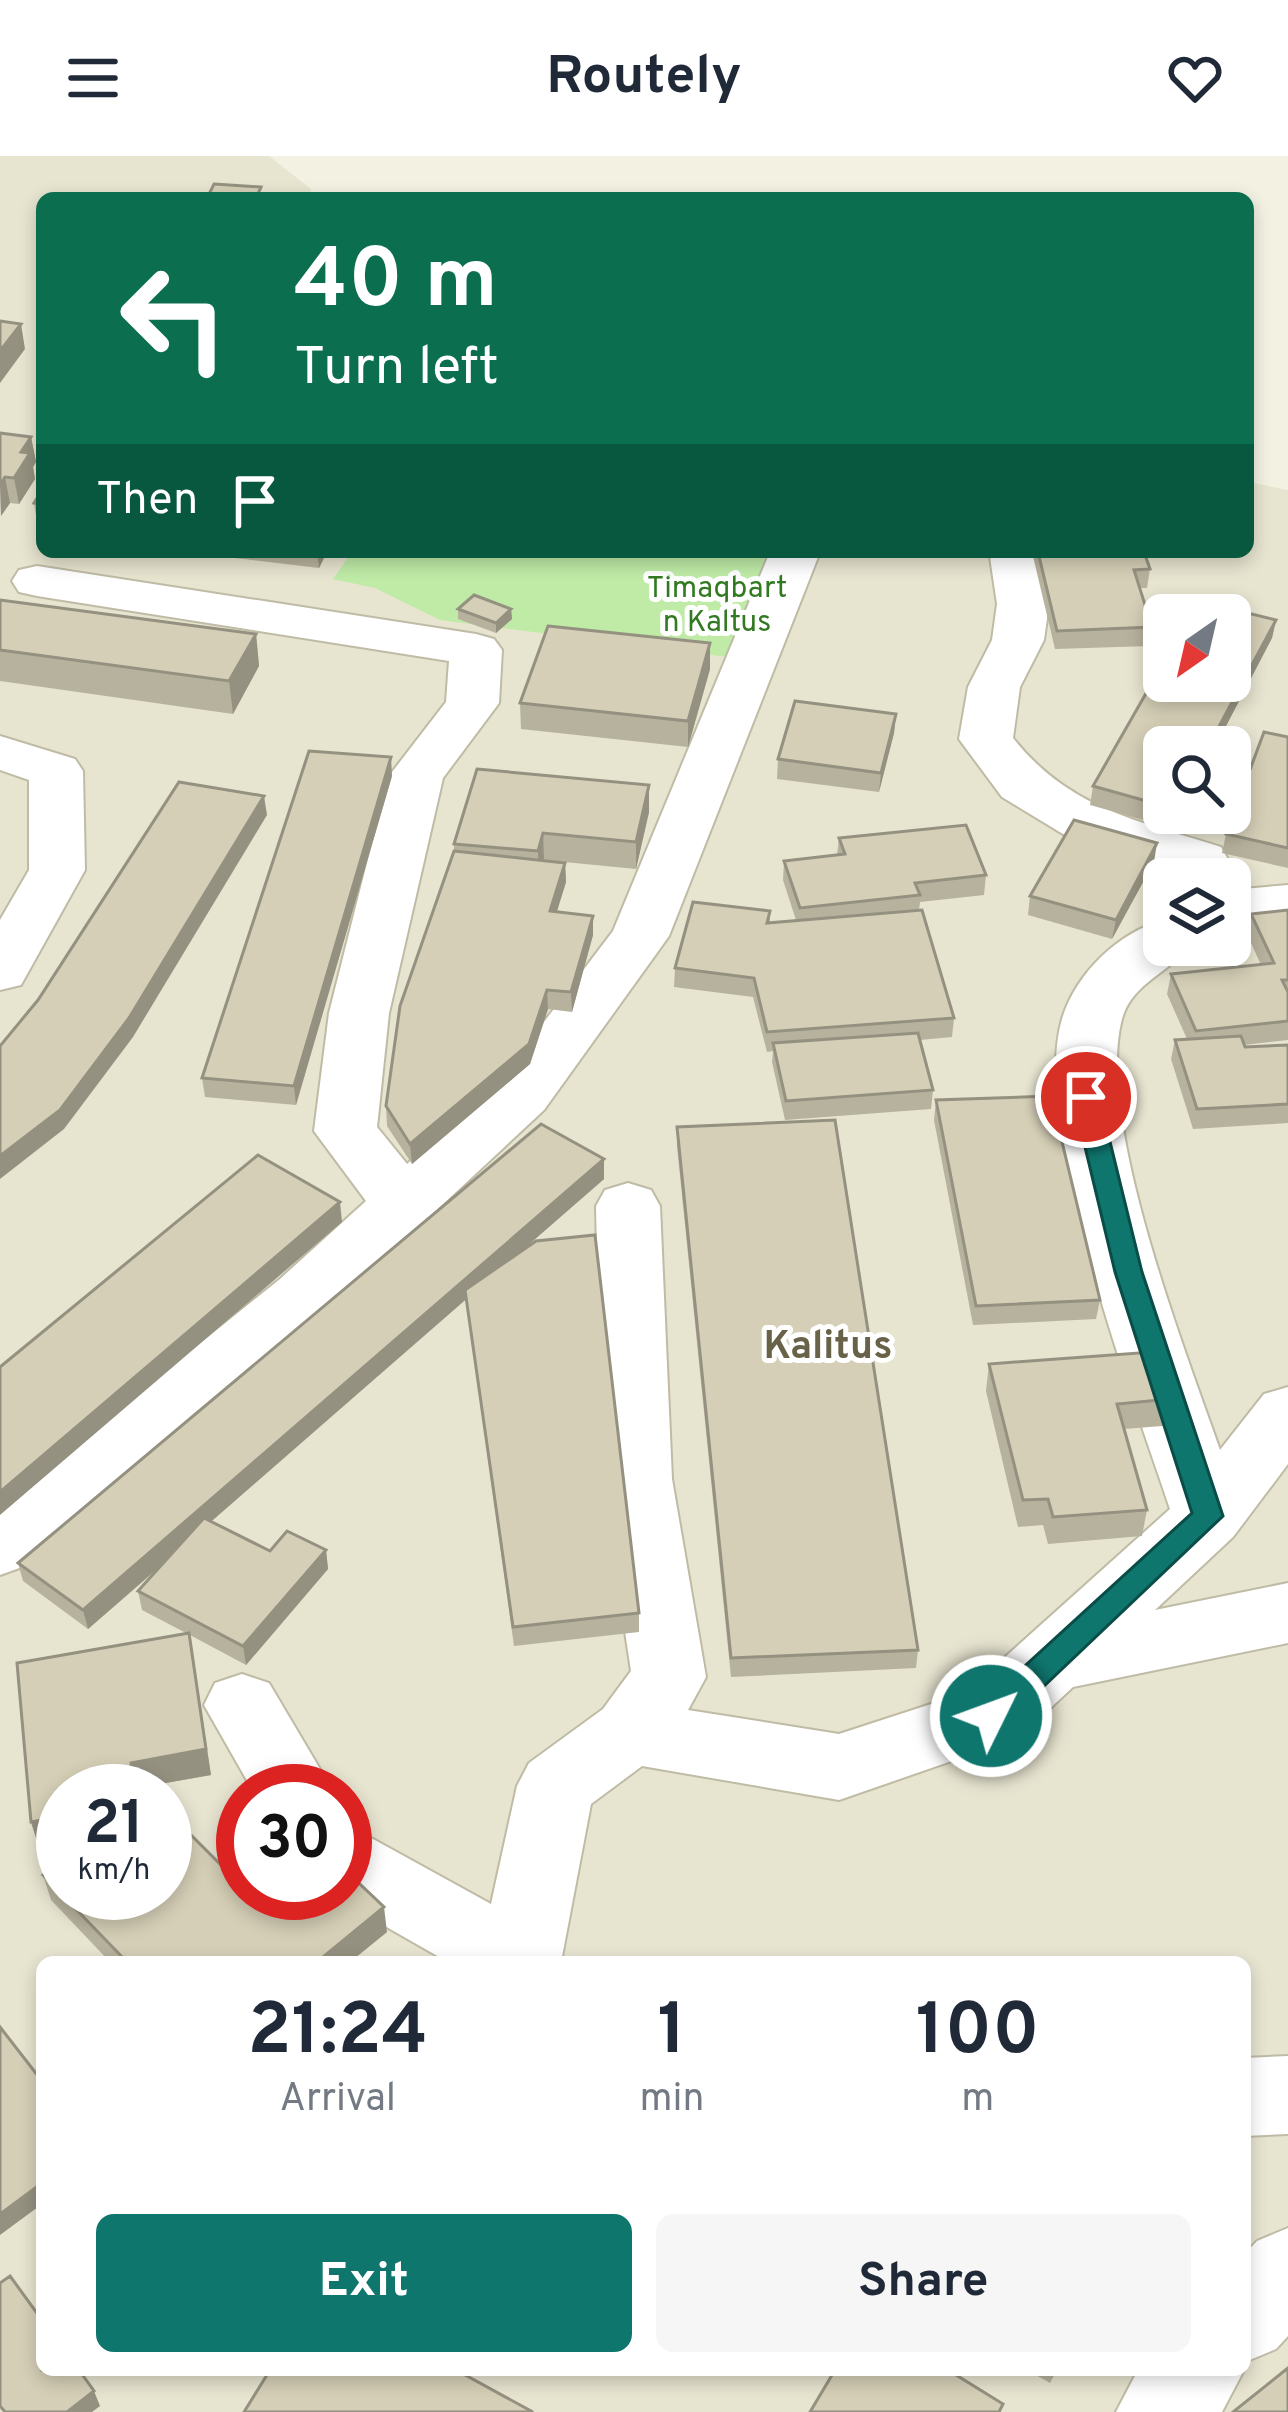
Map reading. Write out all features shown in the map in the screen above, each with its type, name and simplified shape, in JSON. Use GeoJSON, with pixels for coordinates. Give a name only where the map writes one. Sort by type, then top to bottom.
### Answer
{"type":"FeatureCollection","features":[{"type":"Feature","properties":{"kind":"street"},"geometry":{"type":"LineString","coordinates":[[0,1546],[303,1296],[522,1095],[640,936],[793,558]]}},
{"type":"Feature","properties":{"kind":"street"},"geometry":{"type":"LineString","coordinates":[[1015,558],[1023,604],[1018,640],[994,687],[986,739],[1022,785],[1083,822],[1195,858]]}},
{"type":"Feature","properties":{"kind":"street"},"geometry":{"type":"LineString","coordinates":[[37,580],[476,650],[472,703],[416,776],[359,1013],[345,1131],[403,1204]]}},
{"type":"Feature","properties":{"kind":"street"},"geometry":{"type":"LineString","coordinates":[[0,752],[56,771],[58,869],[0,971]]}},
{"type":"Feature","properties":{"kind":"street"},"geometry":{"type":"LineString","coordinates":[[1251,907],[1288,904]]}},
{"type":"Feature","properties":{"kind":"street"},"geometry":{"type":"LineString","coordinates":[[1143,950],[1135,954],[1092,1020],[1086,1097],[1128,1272],[1208,1516]]}},
{"type":"Feature","properties":{"kind":"street"},"geometry":{"type":"LineString","coordinates":[[520,1956],[556,1786],[630,1732],[669,1677],[637,1479],[628,1206]]}},
{"type":"Feature","properties":{"kind":"street"},"geometry":{"type":"LineString","coordinates":[[630,1732],[839,1767],[991,1716],[1208,1516],[1288,1413]]}},
{"type":"Feature","properties":{"kind":"street"},"geometry":{"type":"LineString","coordinates":[[1051,1661],[1288,1612]]}},
{"type":"Feature","properties":{"kind":"street"},"geometry":{"type":"LineString","coordinates":[[242,1705],[278,1764]]}},
{"type":"Feature","properties":{"kind":"street"},"geometry":{"type":"LineString","coordinates":[[372,1878],[510,1956]]}},
{"type":"Feature","properties":{"kind":"street"},"geometry":{"type":"LineString","coordinates":[[1251,2097],[1288,2095]]}},
{"type":"Feature","properties":{"kind":"street"},"geometry":{"type":"LineString","coordinates":[[1251,2311],[1288,2270]]}},
{"type":"Feature","properties":{"kind":"street"},"geometry":{"type":"LineString","coordinates":[[1161,2412],[1194,2376]]}},
{"type":"Feature","properties":{"kind":"shaded area"},"geometry":{"type":"Polygon","coordinates":[[[0,156],[269,156],[311,189],[36,192],[36,558],[1254,558],[1254,483],[1288,490],[1288,2412],[0,2412],[0,156]]]}},
{"type":"Feature","properties":{"kind":"green space","name":"Timaqbart n Kaltus"},"geometry":{"type":"Polygon","coordinates":[[[348,558],[793,558],[752,660],[440,620],[375,588],[333,579],[348,558]]]}},
{"type":"Feature","properties":{"kind":"building"},"geometry":{"type":"Polygon","coordinates":[[[214,184],[261,187],[259,192],[210,192],[214,184]]]}},
{"type":"Feature","properties":{"kind":"building"},"geometry":{"type":"Polygon","coordinates":[[[0,321],[21,324],[0,351],[0,321]]]}},
{"type":"Feature","properties":{"kind":"building"},"geometry":{"type":"Polygon","coordinates":[[[0,433],[31,437],[21,452],[30,453],[14,478],[5,477],[0,485],[0,433]]]}},
{"type":"Feature","properties":{"kind":"building"},"geometry":{"type":"Polygon","coordinates":[[[1039,558],[1146,558],[1150,569],[1134,570],[1143,598],[1143,627],[1057,631],[1039,558]]]}},
{"type":"Feature","properties":{"kind":"building"},"geometry":{"type":"Polygon","coordinates":[[[474,595],[511,609],[496,623],[458,609],[474,595]]]}},
{"type":"Feature","properties":{"kind":"building"},"geometry":{"type":"Polygon","coordinates":[[[0,600],[256,634],[229,681],[0,650],[0,600]]]}},
{"type":"Feature","properties":{"kind":"building"},"geometry":{"type":"Polygon","coordinates":[[[1251,614],[1276,620],[1251,667],[1251,614]]]}},
{"type":"Feature","properties":{"kind":"building"},"geometry":{"type":"Polygon","coordinates":[[[548,626],[710,643],[688,721],[520,703],[548,626]]]}},
{"type":"Feature","properties":{"kind":"building"},"geometry":{"type":"Polygon","coordinates":[[[1143,699],[1232,702],[1219,726],[1143,726],[1143,800],[1093,786],[1143,699]]]}},
{"type":"Feature","properties":{"kind":"building"},"geometry":{"type":"Polygon","coordinates":[[[795,701],[896,714],[881,773],[778,759],[795,701]]]}},
{"type":"Feature","properties":{"kind":"building"},"geometry":{"type":"Polygon","coordinates":[[[1264,732],[1288,737],[1288,848],[1226,834],[1251,834],[1251,767],[1264,732]]]}},
{"type":"Feature","properties":{"kind":"building"},"geometry":{"type":"Polygon","coordinates":[[[309,751],[391,757],[294,1086],[202,1078],[309,751]]]}},
{"type":"Feature","properties":{"kind":"building"},"geometry":{"type":"Polygon","coordinates":[[[477,769],[649,785],[636,842],[543,833],[538,851],[454,844],[477,769]]]}},
{"type":"Feature","properties":{"kind":"building"},"geometry":{"type":"Polygon","coordinates":[[[179,782],[264,796],[129,1018],[60,1110],[0,1156],[0,1046],[38,1000],[179,782]]]}},
{"type":"Feature","properties":{"kind":"building"},"geometry":{"type":"Polygon","coordinates":[[[1074,820],[1157,843],[1149,858],[1143,858],[1143,869],[1116,920],[1030,896],[1074,820]]]}},
{"type":"Feature","properties":{"kind":"building"},"geometry":{"type":"Polygon","coordinates":[[[966,825],[986,875],[915,883],[920,895],[800,908],[784,861],[845,854],[839,838],[966,825]]]}},
{"type":"Feature","properties":{"kind":"building"},"geometry":{"type":"Polygon","coordinates":[[[454,851],[565,863],[550,911],[593,916],[571,992],[547,990],[529,1044],[410,1144],[386,1106],[400,1006],[454,851]]]}},
{"type":"Feature","properties":{"kind":"building"},"geometry":{"type":"Polygon","coordinates":[[[693,902],[770,911],[767,923],[922,910],[954,1018],[767,1032],[754,978],[675,968],[693,902]]]}},
{"type":"Feature","properties":{"kind":"building"},"geometry":{"type":"Polygon","coordinates":[[[1288,910],[1288,980],[1282,980],[1288,992],[1288,1021],[1196,1031],[1171,974],[1274,963],[1251,914],[1288,910]]]}},
{"type":"Feature","properties":{"kind":"building"},"geometry":{"type":"Polygon","coordinates":[[[918,1033],[933,1090],[786,1101],[773,1043],[918,1033]]]}},
{"type":"Feature","properties":{"kind":"building"},"geometry":{"type":"Polygon","coordinates":[[[1241,1036],[1245,1047],[1288,1045],[1288,1104],[1197,1109],[1175,1040],[1241,1036]]]}},
{"type":"Feature","properties":{"kind":"building"},"geometry":{"type":"Polygon","coordinates":[[[1051,1096],[1100,1300],[976,1306],[936,1100],[1051,1096]]]}},
{"type":"Feature","properties":{"kind":"building"},"geometry":{"type":"Polygon","coordinates":[[[835,1120],[918,1650],[731,1658],[677,1127],[835,1120]]]}},
{"type":"Feature","properties":{"kind":"building"},"geometry":{"type":"Polygon","coordinates":[[[541,1124],[604,1159],[83,1610],[18,1563],[541,1124]]]}},
{"type":"Feature","properties":{"kind":"building"},"geometry":{"type":"Polygon","coordinates":[[[258,1155],[340,1202],[0,1492],[0,1367],[258,1155]]]}},
{"type":"Feature","properties":{"kind":"building"},"geometry":{"type":"Polygon","coordinates":[[[595,1235],[639,1613],[513,1627],[465,1290],[536,1241],[595,1235]]]}},
{"type":"Feature","properties":{"kind":"building"},"geometry":{"type":"Polygon","coordinates":[[[1166,1351],[1181,1398],[1117,1404],[1147,1510],[1053,1517],[1048,1499],[1023,1500],[989,1364],[1166,1351]]]}},
{"type":"Feature","properties":{"kind":"building"},"geometry":{"type":"Polygon","coordinates":[[[204,1518],[270,1551],[287,1531],[326,1550],[243,1646],[138,1591],[204,1518]]]}},
{"type":"Feature","properties":{"kind":"building"},"geometry":{"type":"Polygon","coordinates":[[[189,1633],[206,1749],[131,1764],[36,1764],[36,1821],[31,1822],[17,1663],[189,1633]]]}},
{"type":"Feature","properties":{"kind":"building"},"geometry":{"type":"Polygon","coordinates":[[[192,1836],[216,1860],[216,1920],[368,1920],[324,1956],[121,1956],[86,1920],[192,1920],[192,1836]]]}},
{"type":"Feature","properties":{"kind":"building"},"geometry":{"type":"Polygon","coordinates":[[[372,1896],[384,1907],[372,1917],[372,1896]]]}},
{"type":"Feature","properties":{"kind":"building"},"geometry":{"type":"Polygon","coordinates":[[[0,2027],[36,2073],[36,2187],[0,2214],[0,2027]]]}},
{"type":"Feature","properties":{"kind":"building"},"geometry":{"type":"Polygon","coordinates":[[[10,2276],[36,2312],[36,2376],[83,2376],[94,2391],[67,2412],[5,2412],[0,2406],[0,2283],[10,2276]]]}},
{"type":"Feature","properties":{"kind":"building"},"geometry":{"type":"Polygon","coordinates":[[[1288,2368],[1288,2412],[1233,2412],[1288,2368]]]}},
{"type":"Feature","properties":{"kind":"building"},"geometry":{"type":"Polygon","coordinates":[[[266,2376],[467,2376],[533,2412],[244,2412],[266,2376]]]}},
{"type":"Feature","properties":{"kind":"building"},"geometry":{"type":"Polygon","coordinates":[[[831,2376],[958,2376],[1003,2404],[999,2412],[810,2412],[831,2376]]]}},
{"type":"Feature","properties":{"kind":"district","name":"Kalitus"},"geometry":{"type":"Point","coordinates":[828,1344]}},
{"type":"Feature","properties":{"kind":"route"},"geometry":{"type":"LineString","coordinates":[[991,1716],[1208,1516],[1128,1272],[1086,1097]]}}]}
